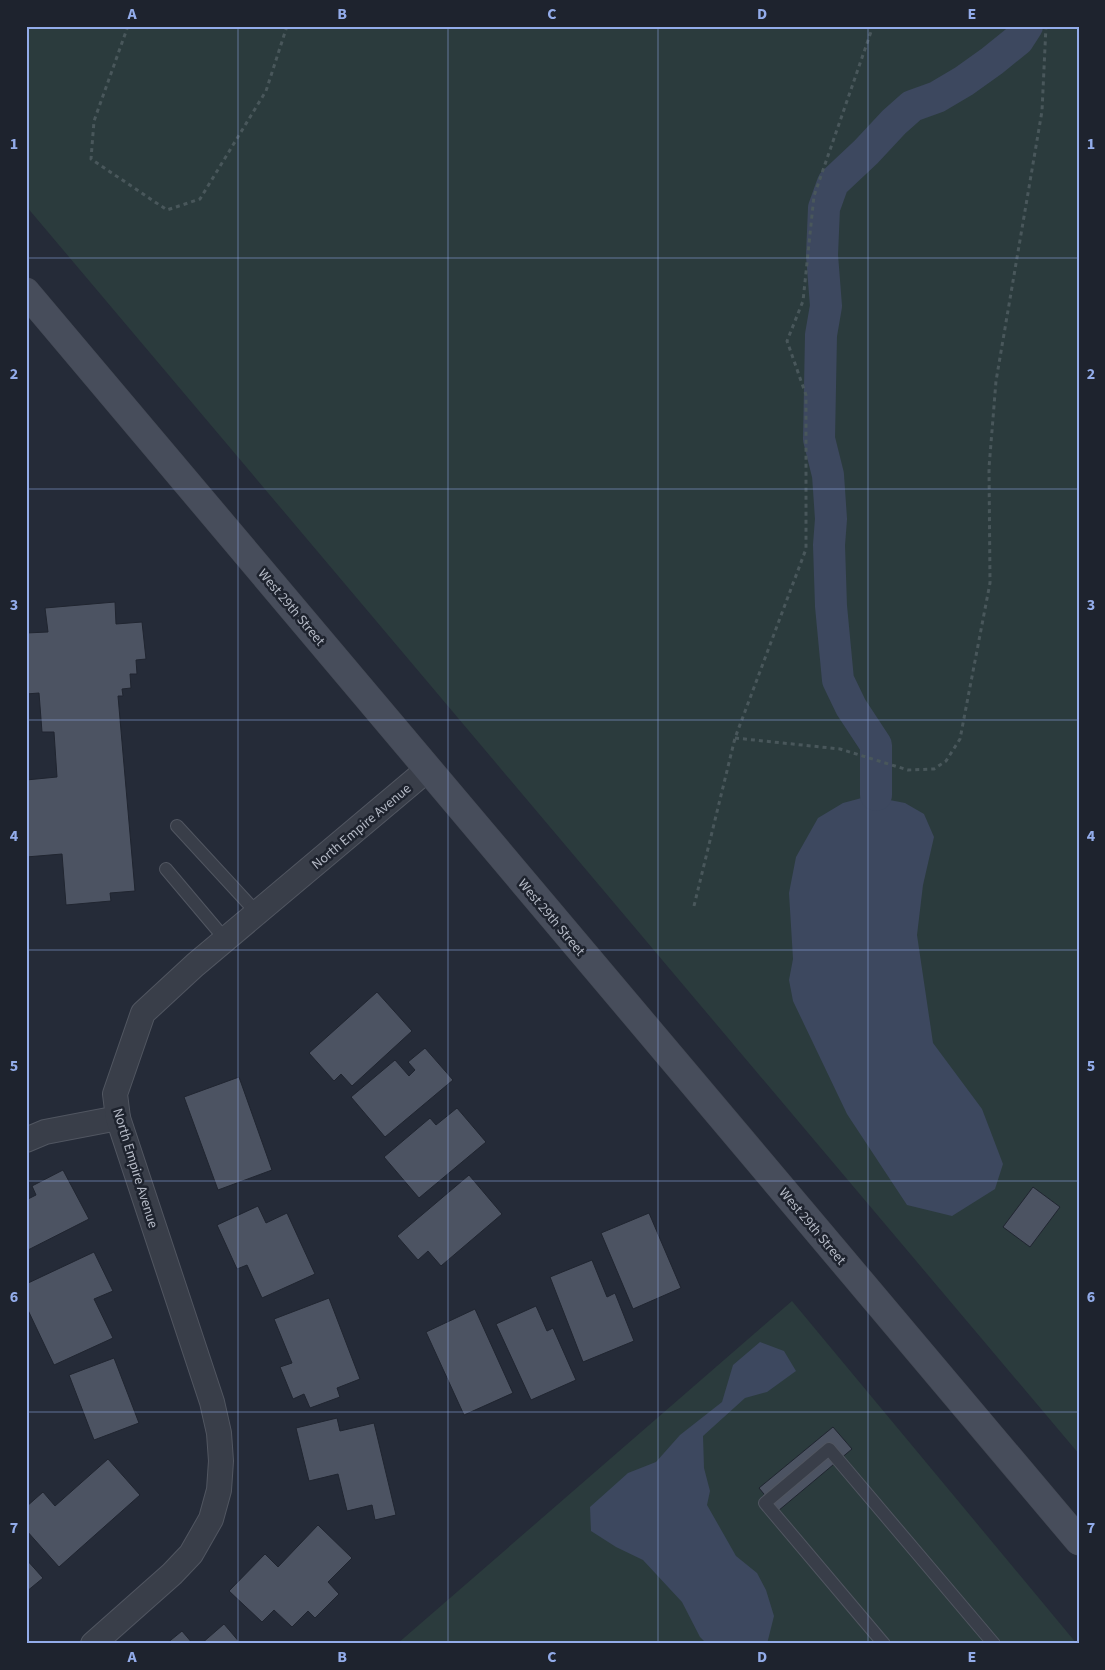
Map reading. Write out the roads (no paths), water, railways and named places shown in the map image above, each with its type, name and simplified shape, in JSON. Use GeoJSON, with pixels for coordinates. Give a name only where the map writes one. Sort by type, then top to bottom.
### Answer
{"type":"FeatureCollection","features":[{"type":"Feature","properties":{"kind":"main road","name":"West 29th Street"},"geometry":{"type":"LineString","coordinates":[[26,292],[1079,1542]]}},
{"type":"Feature","properties":{"kind":"street","name":"North Empire Avenue"},"geometry":{"type":"LineString","coordinates":[[93,1644],[172,1574],[191,1554],[211,1519],[219,1490],[221,1461],[219,1433],[212,1402],[118,1118],[115,1094],[143,1013],[225,939],[428,769]]}},
{"type":"Feature","properties":{"kind":"street"},"geometry":{"type":"LineString","coordinates":[[26,1140],[45,1132],[118,1118]]}},
{"type":"Feature","properties":{"kind":"lane"},"geometry":{"type":"LineString","coordinates":[[177,826],[257,913]]}},
{"type":"Feature","properties":{"kind":"lane"},"geometry":{"type":"LineString","coordinates":[[166,870],[225,939]]}},
{"type":"Feature","properties":{"kind":"lane"},"geometry":{"type":"LineString","coordinates":[[884,1644],[765,1503],[829,1449],[994,1644]]}},
{"type":"Feature","properties":{"kind":"water"},"geometry":{"type":"Polygon","coordinates":[[[869,796],[905,803],[924,814],[934,837],[923,885],[917,935],[933,1043],[982,1109],[1003,1164],[995,1189],[952,1216],[907,1205],[847,1114],[793,1001],[789,980],[793,959],[789,893],[796,857],[818,818],[843,803],[869,796]]]}},
{"type":"Feature","properties":{"kind":"water"},"geometry":{"type":"Polygon","coordinates":[[[760,1342],[784,1351],[796,1371],[767,1392],[745,1398],[703,1436],[704,1468],[710,1491],[707,1505],[736,1556],[757,1573],[766,1590],[774,1616],[767,1644],[707,1644],[700,1637],[682,1602],[643,1560],[616,1547],[591,1531],[590,1507],[628,1473],[656,1462],[680,1435],[722,1402],[733,1365],[760,1342]]]}},
{"type":"Feature","properties":{"kind":"waterway"},"geometry":{"type":"LineString","coordinates":[[876,795],[876,745],[851,707],[838,680],[831,606],[829,545],[831,519],[828,475],[819,439],[821,335],[826,306],[822,255],[824,208],[833,183],[894,122],[912,106],[937,97],[992,61],[1018,40],[1027,26]]}}]}
